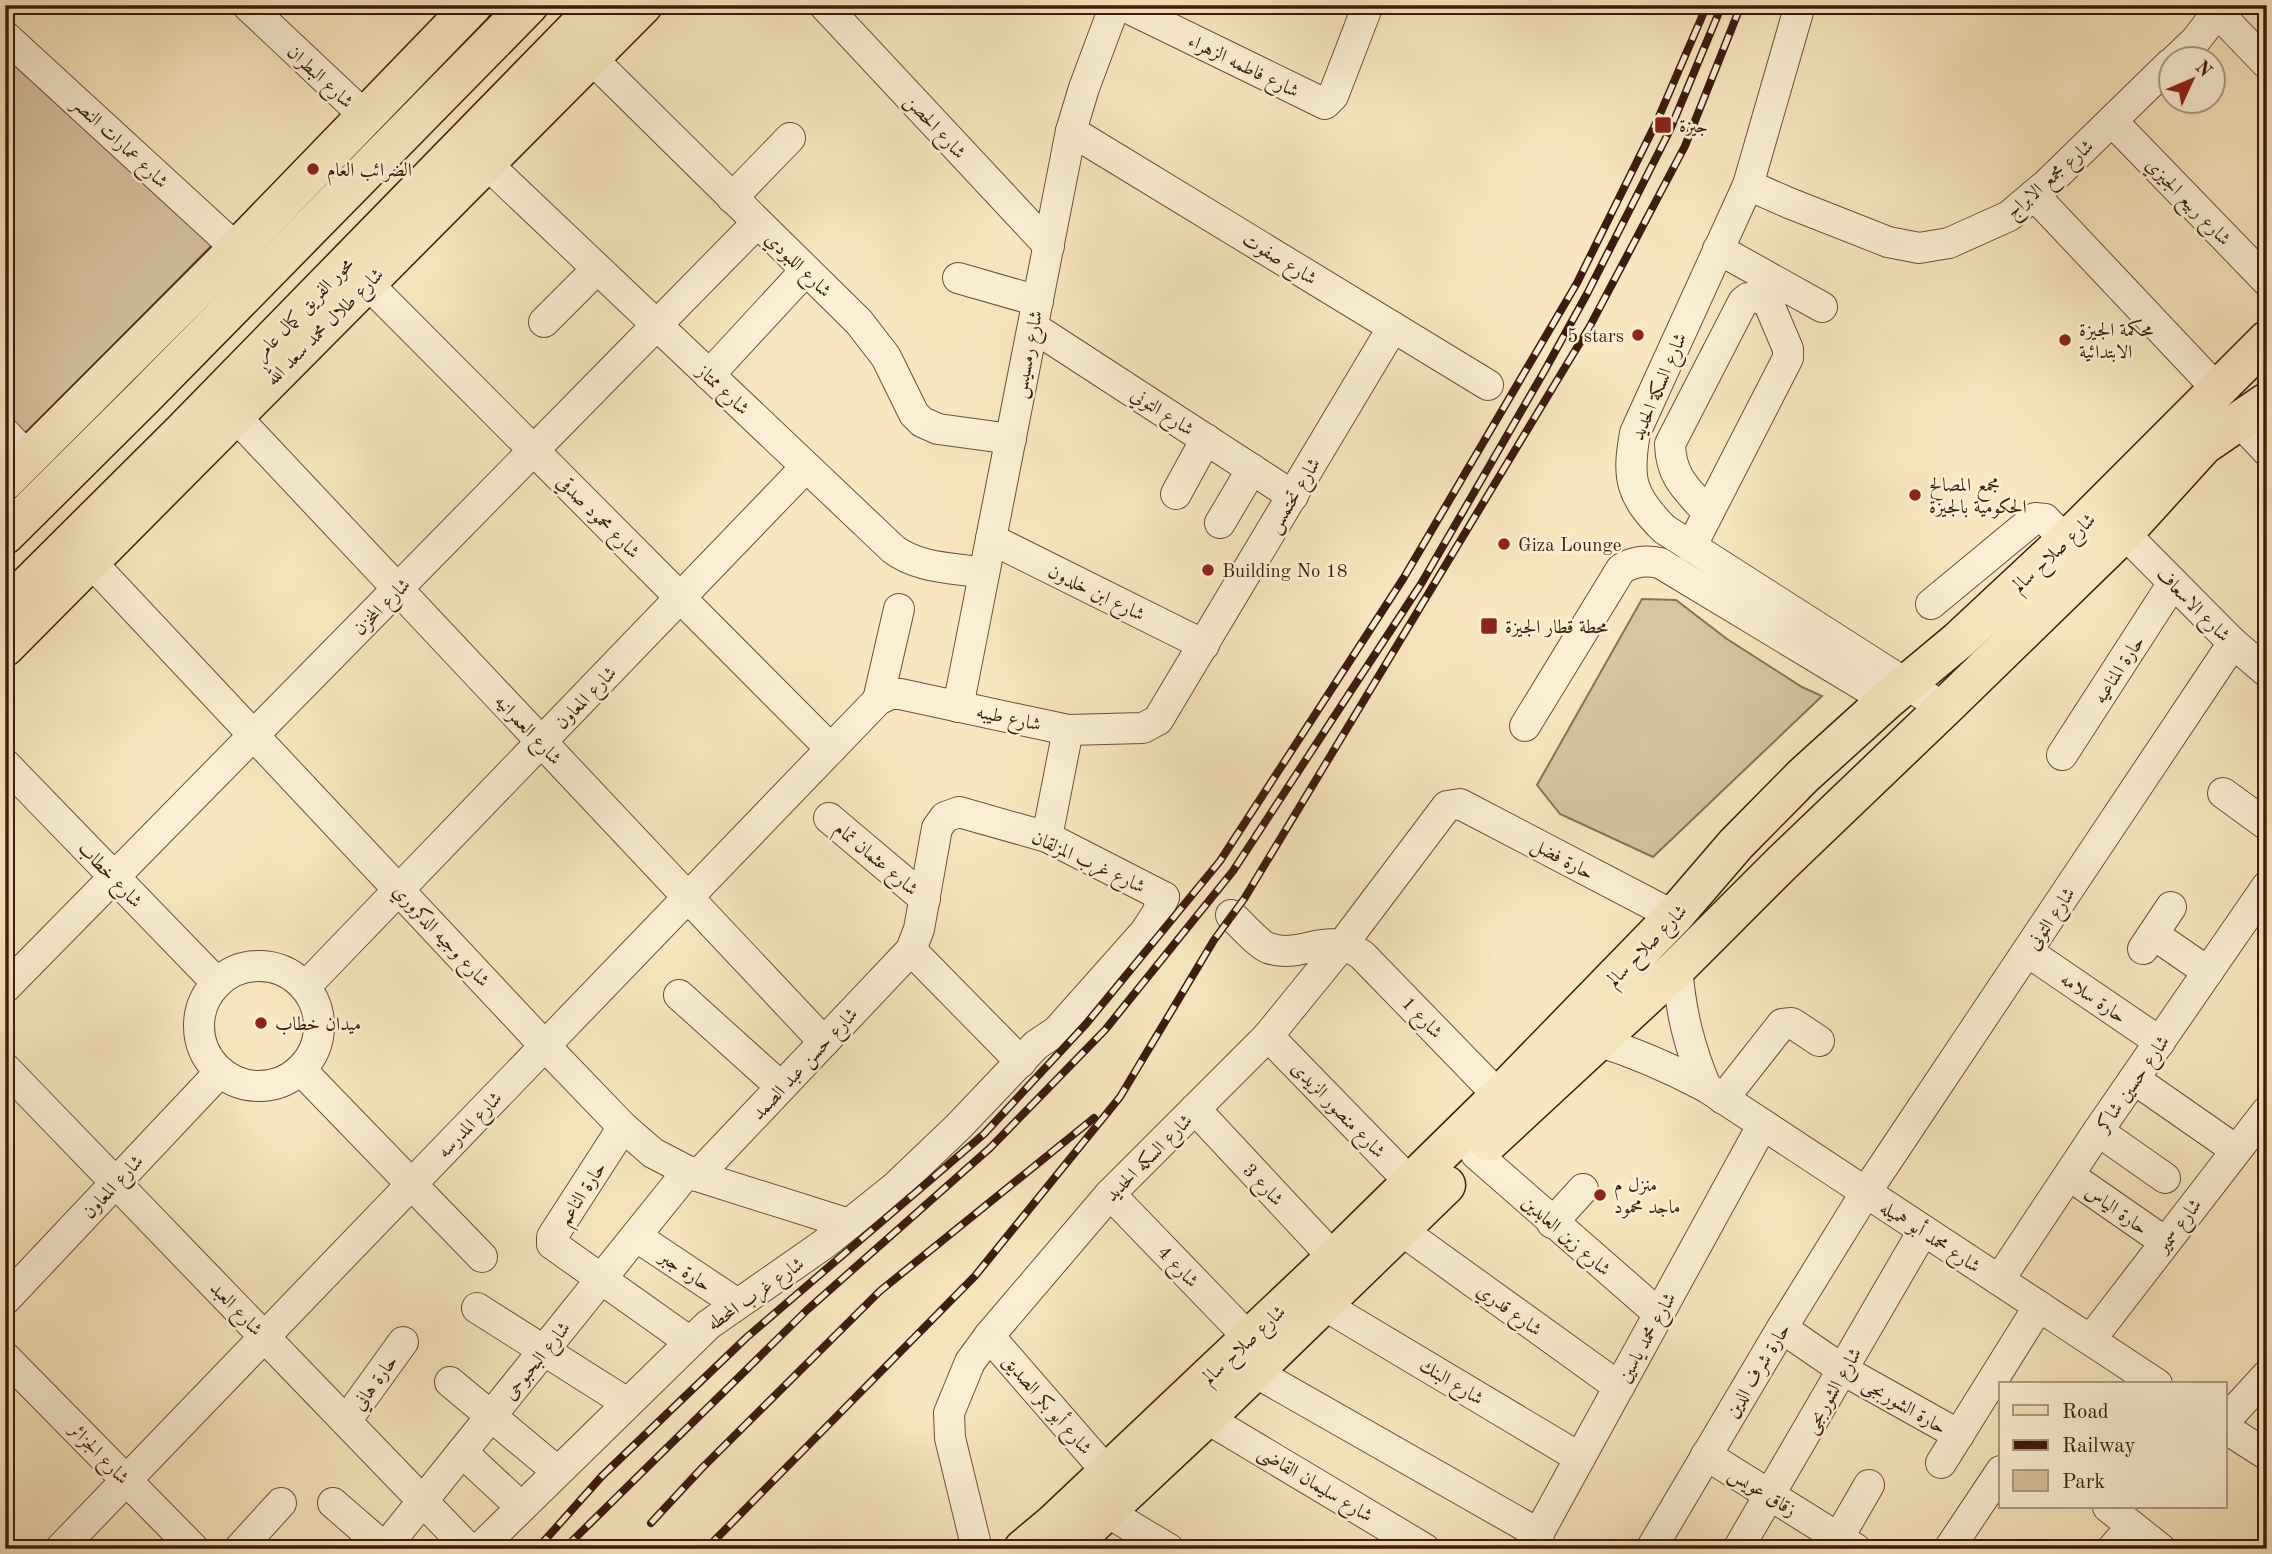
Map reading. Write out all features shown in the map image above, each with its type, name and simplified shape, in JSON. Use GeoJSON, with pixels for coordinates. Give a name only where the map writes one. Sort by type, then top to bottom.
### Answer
{"type":"FeatureCollection","features":[{"type":"Feature","properties":{"kind":"main road"},"geometry":{"type":"LineString","coordinates":[[13,458],[237,249],[473,5]]}},
{"type":"Feature","properties":{"kind":"main road"},"geometry":{"type":"LineString","coordinates":[[5,535],[529,5]]}},
{"type":"Feature","properties":{"kind":"main road","name":"محور الفريق كمال عامر"},"geometry":{"type":"LineString","coordinates":[[5,608],[183,431],[599,5]]}},
{"type":"Feature","properties":{"kind":"main road","name":"شارع طلال محمد سعد الله"},"geometry":{"type":"LineString","coordinates":[[5,647],[643,5]]}},
{"type":"Feature","properties":{"kind":"main road","name":"شارع صلاح سالم"},"geometry":{"type":"LineString","coordinates":[[1068,1548],[1206,1418],[1251,1354],[1334,1258],[1499,1096],[1674,916],[1736,844],[1802,776],[1959,640],[2066,541],[2267,340]]}},
{"type":"Feature","properties":{"kind":"main road"},"geometry":{"type":"LineString","coordinates":[[2203,445],[2267,379]]}},
{"type":"Feature","properties":{"kind":"main road"},"geometry":{"type":"LineString","coordinates":[[5,504],[145,396]]}},
{"type":"Feature","properties":{"kind":"main road","name":"شارع صلاح سالم"},"geometry":{"type":"LineString","coordinates":[[1023,1549],[1108,1473],[1251,1354],[1324,1305],[1476,1154],[1677,968],[2124,533],[2203,445],[2253,412]]}},
{"type":"Feature","properties":{"kind":"main road"},"geometry":{"type":"LineString","coordinates":[[1782,863],[1784,842],[1797,821],[1890,728],[1895,719],[1897,691]]}},
{"type":"Feature","properties":{"kind":"street","name":"شارع البطران"},"geometry":{"type":"LineString","coordinates":[[247,5],[366,117]]}},
{"type":"Feature","properties":{"kind":"street","name":"شارع الحصن"},"geometry":{"type":"LineString","coordinates":[[824,5],[1049,246]]}},
{"type":"Feature","properties":{"kind":"street","name":"شارع رمسيس"},"geometry":{"type":"LineString","coordinates":[[958,707],[1071,131],[1115,5]]}},
{"type":"Feature","properties":{"kind":"street","name":"شارع فاطمه الزهراء"},"geometry":{"type":"LineString","coordinates":[[1122,5],[1321,103],[1327,103],[1333,96],[1368,5]]}},
{"type":"Feature","properties":{"kind":"street","name":"شارع السكة الحديد"},"geometry":{"type":"LineString","coordinates":[[1800,5],[1748,185],[1635,433],[1630,465],[1634,489],[1650,515],[1664,529],[1897,691],[1944,708]]}},
{"type":"Feature","properties":{"kind":"street"},"geometry":{"type":"LineString","coordinates":[[2188,46],[2221,9],[2267,64]]}},
{"type":"Feature","properties":{"kind":"street","name":"شارع عمارات النصر"},"geometry":{"type":"LineString","coordinates":[[5,36],[237,249]]}},
{"type":"Feature","properties":{"kind":"street","name":"شارع اللبودي"},"geometry":{"type":"LineString","coordinates":[[591,58],[873,339],[886,358],[914,414],[922,422],[938,429],[1011,439]]}},
{"type":"Feature","properties":{"kind":"street","name":"شارع مجمع الابراج"},"geometry":{"type":"LineString","coordinates":[[1748,185],[1888,242],[1919,248],[1949,243],[2009,216],[2156,78]]}},
{"type":"Feature","properties":{"kind":"street","name":"شارع ربيع الجيزي"},"geometry":{"type":"LineString","coordinates":[[2112,121],[2267,281]]}},
{"type":"Feature","properties":{"kind":"street","name":"شارع صفوت"},"geometry":{"type":"LineString","coordinates":[[1071,131],[1488,386]]}},
{"type":"Feature","properties":{"kind":"street"},"geometry":{"type":"LineString","coordinates":[[732,198],[790,138]]}},
{"type":"Feature","properties":{"kind":"street","name":"شارع ممتاز"},"geometry":{"type":"LineString","coordinates":[[486,163],[904,558],[984,573]]}},
{"type":"Feature","properties":{"kind":"street"},"geometry":{"type":"LineString","coordinates":[[2034,195],[2217,389]]}},
{"type":"Feature","properties":{"kind":"street","name":"شارع المخزن"},"geometry":{"type":"LineString","coordinates":[[5,988],[757,223]]}},
{"type":"Feature","properties":{"kind":"street"},"geometry":{"type":"LineString","coordinates":[[1718,249],[1822,307]]}},
{"type":"Feature","properties":{"kind":"street"},"geometry":{"type":"LineString","coordinates":[[544,322],[597,269]]}},
{"type":"Feature","properties":{"kind":"street"},"geometry":{"type":"LineString","coordinates":[[709,375],[806,270]]}},
{"type":"Feature","properties":{"kind":"street","name":"شارع التوني"},"geometry":{"type":"LineString","coordinates":[[958,278],[1035,314],[1206,439],[1293,496]]}},
{"type":"Feature","properties":{"kind":"street","name":"شارع محمود صدقي"},"geometry":{"type":"LineString","coordinates":[[367,283],[831,749]]}},
{"type":"Feature","properties":{"kind":"street"},"geometry":{"type":"LineString","coordinates":[[1691,547],[1788,358],[1788,348],[1768,302],[1762,298],[1748,298],[1743,302],[1670,444],[1671,464],[1680,481],[1708,513]]}},
{"type":"Feature","properties":{"kind":"street","name":"شارع تحتمس"},"geometry":{"type":"LineString","coordinates":[[1143,728],[1151,725],[1164,712],[1393,327]]}},
{"type":"Feature","properties":{"kind":"street"},"geometry":{"type":"LineString","coordinates":[[2253,412],[2267,451]]}},
{"type":"Feature","properties":{"kind":"street","name":"شارع العمرانيه"},"geometry":{"type":"LineString","coordinates":[[235,416],[824,1042]]}},
{"type":"Feature","properties":{"kind":"street"},"geometry":{"type":"LineString","coordinates":[[1176,494],[1206,439]]}},
{"type":"Feature","properties":{"kind":"street","name":"شارع المعاون"},"geometry":{"type":"LineString","coordinates":[[305,987],[806,467]]}},
{"type":"Feature","properties":{"kind":"street"},"geometry":{"type":"LineString","coordinates":[[1220,523],[1252,469]]}},
{"type":"Feature","properties":{"kind":"street"},"geometry":{"type":"LineString","coordinates":[[1931,604],[2035,518],[2045,519],[2066,541]]}},
{"type":"Feature","properties":{"kind":"street","name":"شارع الاسعاف"},"geometry":{"type":"LineString","coordinates":[[2124,533],[2232,643],[2267,672]]}},
{"type":"Feature","properties":{"kind":"street","name":"شارع ابن خلدون"},"geometry":{"type":"LineString","coordinates":[[991,539],[1204,645]]}},
{"type":"Feature","properties":{"kind":"street"},"geometry":{"type":"LineString","coordinates":[[1525,726],[1621,569],[1633,562],[1646,560],[1660,563],[1897,691]]}},
{"type":"Feature","properties":{"kind":"street","name":"شارع وجيه الدكروري"},"geometry":{"type":"LineString","coordinates":[[90,561],[623,1127],[653,1153],[693,1173],[849,1224]]}},
{"type":"Feature","properties":{"kind":"street","name":"حارة المناعيه"},"geometry":{"type":"LineString","coordinates":[[2062,755],[2173,583]]}},
{"type":"Feature","properties":{"kind":"street"},"geometry":{"type":"LineString","coordinates":[[878,700],[899,609]]}},
{"type":"Feature","properties":{"kind":"street","name":"شارع التونى"},"geometry":{"type":"LineString","coordinates":[[1866,1192],[2232,643]]}},
{"type":"Feature","properties":{"kind":"street","name":"شارع طيبه"},"geometry":{"type":"LineString","coordinates":[[878,700],[891,694],[900,694],[1068,730],[1143,728]]}},
{"type":"Feature","properties":{"kind":"street","name":"شارع المدرسه"},"geometry":{"type":"LineString","coordinates":[[60,1549],[878,700]]}},
{"type":"Feature","properties":{"kind":"street"},"geometry":{"type":"LineString","coordinates":[[1047,837],[1068,730]]}},
{"type":"Feature","properties":{"kind":"street","name":"شارع خطاب"},"geometry":{"type":"LineString","coordinates":[[5,764],[217,983]]}},
{"type":"Feature","properties":{"kind":"street"},"geometry":{"type":"LineString","coordinates":[[2223,793],[2267,825]]}},
{"type":"Feature","properties":{"kind":"street","name":"حارة فضل"},"geometry":{"type":"LineString","coordinates":[[1450,804],[1460,804],[1674,916]]}},
{"type":"Feature","properties":{"kind":"street","name":"شارع السكه الحديد"},"geometry":{"type":"LineString","coordinates":[[977,1549],[950,1438],[949,1413],[970,1362],[1110,1194],[1268,1036],[1450,804]]}},
{"type":"Feature","properties":{"kind":"street","name":"شارع غرب المزلقان"},"geometry":{"type":"LineString","coordinates":[[911,950],[919,929],[937,828],[945,817],[952,813],[966,813],[1047,837],[1164,897]]}},
{"type":"Feature","properties":{"kind":"street","name":"شارع عثمان تمام"},"geometry":{"type":"LineString","coordinates":[[829,818],[925,899]]}},
{"type":"Feature","properties":{"kind":"street","name":"شارع حسين شاكر"},"geometry":{"type":"LineString","coordinates":[[1999,1280],[2267,886]]}},
{"type":"Feature","properties":{"kind":"street","name":"شارع غرب المحطه"},"geometry":{"type":"LineString","coordinates":[[479,1549],[708,1325],[824,1244],[894,1188],[958,1127],[1029,1053],[1045,1027],[1087,981],[1131,923],[1164,897]]}},
{"type":"Feature","properties":{"kind":"street"},"geometry":{"type":"LineString","coordinates":[[2171,907],[2148,942],[2208,972]]}},
{"type":"Feature","properties":{"kind":"street"},"geometry":{"type":"LineString","coordinates":[[1231,915],[1266,947],[1298,949],[1326,943],[1342,945]]}},
{"type":"Feature","properties":{"kind":"street","name":"شارع 1"},"geometry":{"type":"LineString","coordinates":[[1342,945],[1362,955],[1499,1096]]}},
{"type":"Feature","properties":{"kind":"street"},"geometry":{"type":"LineString","coordinates":[[911,950],[1029,1053]]}},
{"type":"Feature","properties":{"kind":"street","name":"شارع حسن عبد الصمد"},"geometry":{"type":"LineString","coordinates":[[693,1173],[781,1087],[911,950]]}},
{"type":"Feature","properties":{"kind":"street","name":"حارة سلامه"},"geometry":{"type":"LineString","coordinates":[[2028,952],[2160,1042]]}},
{"type":"Feature","properties":{"kind":"street"},"geometry":{"type":"LineString","coordinates":[[262,965],[293,976],[305,987],[318,1014],[319,1029],[314,1051],[301,1070],[282,1082],[261,1087],[246,1085],[220,1072],[205,1052],[199,1028],[200,1011],[206,996],[217,983],[230,973],[245,967],[262,965]]}},
{"type":"Feature","properties":{"kind":"street"},"geometry":{"type":"LineString","coordinates":[[1677,968],[1681,1009],[1690,1049],[1714,1093],[1782,1024],[1792,1023],[1819,1041]]}},
{"type":"Feature","properties":{"kind":"street"},"geometry":{"type":"LineString","coordinates":[[679,995],[781,1087]]}},
{"type":"Feature","properties":{"kind":"street","name":"شارع منصور الزيدى"},"geometry":{"type":"LineString","coordinates":[[1268,1036],[1411,1183]]}},
{"type":"Feature","properties":{"kind":"street","name":"شارع محمد أبو هميله"},"geometry":{"type":"LineString","coordinates":[[1597,1041],[1647,1058],[1714,1093],[2154,1382]]}},
{"type":"Feature","properties":{"kind":"street","name":"شارع العبد"},"geometry":{"type":"LineString","coordinates":[[5,1068],[469,1549]]}},
{"type":"Feature","properties":{"kind":"street"},"geometry":{"type":"LineString","coordinates":[[301,1070],[482,1257]]}},
{"type":"Feature","properties":{"kind":"street","name":"شارع المعاون"},"geometry":{"type":"LineString","coordinates":[[5,1300],[220,1072]]}},
{"type":"Feature","properties":{"kind":"street"},"geometry":{"type":"LineString","coordinates":[[2134,1079],[2236,1150]]}},
{"type":"Feature","properties":{"kind":"street","name":"شارع 3"},"geometry":{"type":"LineString","coordinates":[[1195,1110],[1334,1258]]}},
{"type":"Feature","properties":{"kind":"street","name":"شارع سمير"},"geometry":{"type":"LineString","coordinates":[[2091,1339],[2267,1111]]}},
{"type":"Feature","properties":{"kind":"street","name":"شارع محمد ياسين"},"geometry":{"type":"LineString","coordinates":[[1534,1541],[1762,1126]]}},
{"type":"Feature","properties":{"kind":"street","name":"حارة الناعم"},"geometry":{"type":"LineString","coordinates":[[623,1127],[552,1237],[554,1247],[690,1342]]}},
{"type":"Feature","properties":{"kind":"street"},"geometry":{"type":"LineString","coordinates":[[2098,1131],[2165,1178]]}},
{"type":"Feature","properties":{"kind":"street","name":"شارع زين العابدين"},"geometry":{"type":"LineString","coordinates":[[1476,1154],[1659,1314]]}},
{"type":"Feature","properties":{"kind":"street","name":"شارع البحبوحى"},"geometry":{"type":"LineString","coordinates":[[385,1548],[601,1280],[693,1173]]}},
{"type":"Feature","properties":{"kind":"street","name":"حارة الياس"},"geometry":{"type":"LineString","coordinates":[[2070,1176],[2165,1242]]}},
{"type":"Feature","properties":{"kind":"street"},"geometry":{"type":"LineString","coordinates":[[1552,1223],[1583,1189]]}},
{"type":"Feature","properties":{"kind":"street","name":"حارة شرف الدين"},"geometry":{"type":"LineString","coordinates":[[1651,1549],[1866,1192]]}},
{"type":"Feature","properties":{"kind":"street","name":"شارع 4"},"geometry":{"type":"LineString","coordinates":[[1110,1194],[1251,1354],[1534,1541]]}},
{"type":"Feature","properties":{"kind":"street","name":"شارع قدري"},"geometry":{"type":"LineString","coordinates":[[1401,1230],[1619,1387]]}},
{"type":"Feature","properties":{"kind":"street","name":"شارع الشوربجى"},"geometry":{"type":"LineString","coordinates":[[1738,1549],[1923,1231]]}},
{"type":"Feature","properties":{"kind":"street","name":"حارة جبر"},"geometry":{"type":"LineString","coordinates":[[637,1237],[736,1303]]}},
{"type":"Feature","properties":{"kind":"street","name":"شارع البنك"},"geometry":{"type":"LineString","coordinates":[[1324,1305],[1580,1458]]}},
{"type":"Feature","properties":{"kind":"street"},"geometry":{"type":"LineString","coordinates":[[1941,1463],[2039,1306]]}},
{"type":"Feature","properties":{"kind":"street"},"geometry":{"type":"LineString","coordinates":[[477,1308],[626,1403]]}},
{"type":"Feature","properties":{"kind":"street","name":"حارة الشوربجى"},"geometry":{"type":"LineString","coordinates":[[1782,1328],[1843,1370],[1959,1435]]}},
{"type":"Feature","properties":{"kind":"street","name":"شارع أبو بكر الصديق"},"geometry":{"type":"LineString","coordinates":[[989,1336],[1108,1473]]}},
{"type":"Feature","properties":{"kind":"street","name":"حارة هاني"},"geometry":{"type":"LineString","coordinates":[[346,1421],[403,1342]]}},
{"type":"Feature","properties":{"kind":"street","name":"شارع الجزائر"},"geometry":{"type":"LineString","coordinates":[[5,1357],[194,1549]]}},
{"type":"Feature","properties":{"kind":"street"},"geometry":{"type":"LineString","coordinates":[[2226,1420],[2267,1375]]}},
{"type":"Feature","properties":{"kind":"street"},"geometry":{"type":"LineString","coordinates":[[450,1382],[557,1471]]}},
{"type":"Feature","properties":{"kind":"street","name":"شارع سليمان القاضى"},"geometry":{"type":"LineString","coordinates":[[1206,1418],[1426,1549]]}},
{"type":"Feature","properties":{"kind":"street"},"geometry":{"type":"LineString","coordinates":[[2226,1429],[2267,1455]]}},
{"type":"Feature","properties":{"kind":"street"},"geometry":{"type":"LineString","coordinates":[[462,1452],[521,1507]]}},
{"type":"Feature","properties":{"kind":"street","name":"زقاق عويس"},"geometry":{"type":"LineString","coordinates":[[1706,1455],[1842,1545]]}},
{"type":"Feature","properties":{"kind":"street"},"geometry":{"type":"LineString","coordinates":[[1949,1549],[1999,1474]]}},
{"type":"Feature","properties":{"kind":"street"},"geometry":{"type":"LineString","coordinates":[[1842,1545],[1869,1485]]}},
{"type":"Feature","properties":{"kind":"street"},"geometry":{"type":"LineString","coordinates":[[239,1549],[281,1503]]}},
{"type":"Feature","properties":{"kind":"street"},"geometry":{"type":"LineString","coordinates":[[333,1503],[385,1548]]}},
{"type":"Feature","properties":{"kind":"street"},"geometry":{"type":"LineString","coordinates":[[2109,1508],[2161,1549]]}},
{"type":"Feature","properties":{"kind":"street"},"geometry":{"type":"LineString","coordinates":[[1107,1512],[1169,1549]]}},
{"type":"Feature","properties":{"kind":"street"},"geometry":{"type":"LineString","coordinates":[[2112,1549],[2132,1526]]}},
{"type":"Feature","properties":{"kind":"green space"},"geometry":{"type":"Polygon","coordinates":[[[5,45],[218,239],[5,455],[5,45]]]}},
{"type":"Feature","properties":{"kind":"green space"},"geometry":{"type":"Polygon","coordinates":[[[1642,599],[1676,600],[1727,639],[1802,687],[1822,696],[1653,857],[1560,814],[1537,785],[1642,599]]]}},
{"type":"Feature","properties":{"kind":"railway"},"geometry":{"type":"LineString","coordinates":[[537,1549],[602,1476],[747,1337],[984,1134],[1086,1024],[1220,861],[1403,579],[1577,283],[1657,121],[1707,5]]}},
{"type":"Feature","properties":{"kind":"railway"},"geometry":{"type":"LineString","coordinates":[[564,1549],[807,1310],[990,1148],[1105,1030],[1233,871],[1421,584],[1545,370],[1588,292],[1670,130],[1722,5]]}},
{"type":"Feature","properties":{"kind":"railway"},"geometry":{"type":"LineString","coordinates":[[706,1549],[975,1276],[1120,1097],[1214,940],[1244,899],[1590,326],[1685,146],[1741,5]]}},
{"type":"Feature","properties":{"kind":"railway"},"geometry":{"type":"LineString","coordinates":[[651,1523],[702,1468],[880,1291],[1094,1118]]}},
{"type":"Feature","properties":{"kind":"place","name":"جيزة"},"geometry":{"type":"Point","coordinates":[1663,125]}},
{"type":"Feature","properties":{"kind":"place","name":"الضرائب العام"},"geometry":{"type":"Point","coordinates":[313,169]}},
{"type":"Feature","properties":{"kind":"place","name":"5 stars"},"geometry":{"type":"Point","coordinates":[1638,335]}},
{"type":"Feature","properties":{"kind":"place","name":"محكمة الجيزة الابتدائية"},"geometry":{"type":"Point","coordinates":[2065,340]}},
{"type":"Feature","properties":{"kind":"place","name":"مجمع المصالح الحكومية بالجيزة"},"geometry":{"type":"Point","coordinates":[1915,495]}},
{"type":"Feature","properties":{"kind":"place","name":"Giza Lounge"},"geometry":{"type":"Point","coordinates":[1504,544]}},
{"type":"Feature","properties":{"kind":"place","name":"Building No 18"},"geometry":{"type":"Point","coordinates":[1208,570]}},
{"type":"Feature","properties":{"kind":"place","name":"محطة قطار الجيزة"},"geometry":{"type":"Point","coordinates":[1489,626]}},
{"type":"Feature","properties":{"kind":"place","name":"ميدان خطاب"},"geometry":{"type":"Point","coordinates":[261,1023]}},
{"type":"Feature","properties":{"kind":"place","name":"منزل م ماجد محمود"},"geometry":{"type":"Point","coordinates":[1600,1195]}}]}
